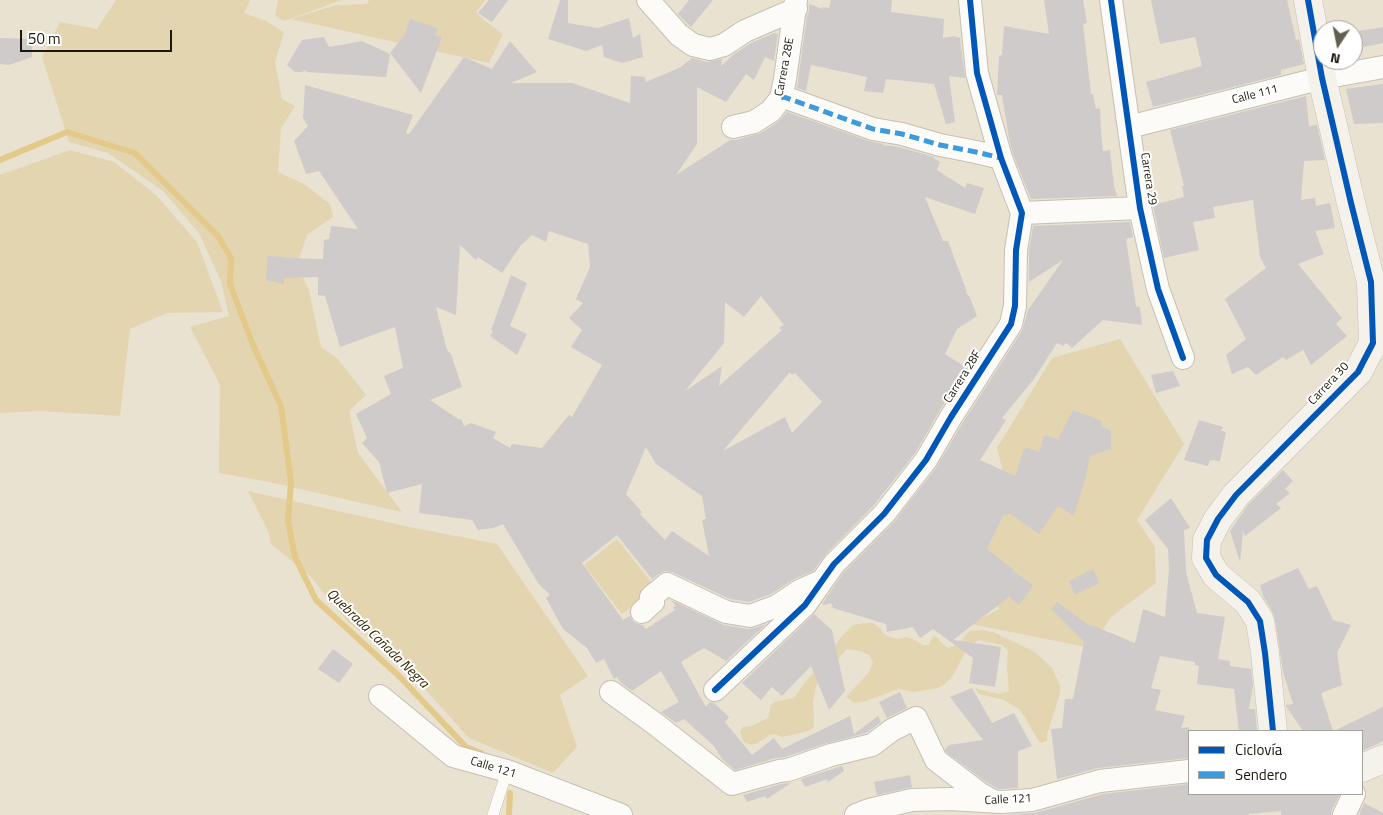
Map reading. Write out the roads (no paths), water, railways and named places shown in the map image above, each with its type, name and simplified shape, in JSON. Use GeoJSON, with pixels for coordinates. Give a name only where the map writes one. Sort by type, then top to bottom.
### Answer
{"type":"FeatureCollection","features":[{"type":"Feature","properties":{"kind":"street","name":"Carrera 28E"},"geometry":{"type":"LineString","coordinates":[[648,0],[679,35],[693,45],[710,49],[724,44],[796,4]]}},
{"type":"Feature","properties":{"kind":"street"},"geometry":{"type":"LineString","coordinates":[[970,0],[977,72],[1001,158],[1022,213],[1140,208]]}},
{"type":"Feature","properties":{"kind":"street","name":"Carrera 29"},"geometry":{"type":"LineString","coordinates":[[1111,0],[1140,208],[1158,289],[1183,358]]}},
{"type":"Feature","properties":{"kind":"street","name":"Carrera 30"},"geometry":{"type":"LineString","coordinates":[[1274,730],[1260,621],[1248,602],[1216,575],[1206,558],[1207,540],[1218,519],[1236,495],[1358,372],[1373,343],[1371,282],[1322,78],[1308,0]]}},
{"type":"Feature","properties":{"kind":"street","name":"Carrera 28E"},"geometry":{"type":"LineString","coordinates":[[733,127],[754,122],[771,111],[781,98],[796,4]]}},
{"type":"Feature","properties":{"kind":"street","name":"Calle 111"},"geometry":{"type":"LineString","coordinates":[[1129,127],[1322,78],[1383,67]]}},
{"type":"Feature","properties":{"kind":"street"},"geometry":{"type":"LineString","coordinates":[[781,98],[873,129],[902,134],[940,145],[1001,158]]}},
{"type":"Feature","properties":{"kind":"street","name":"Carrera 28F"},"geometry":{"type":"LineString","coordinates":[[715,690],[805,606],[834,564],[884,514],[926,460],[951,417],[1011,324],[1015,306],[1016,250],[1022,213]]}},
{"type":"Feature","properties":{"kind":"street"},"geometry":{"type":"LineString","coordinates":[[642,612],[653,602],[652,597],[667,584],[726,612],[750,616],[777,606],[801,590],[823,580]]}},
{"type":"Feature","properties":{"kind":"street"},"geometry":{"type":"LineString","coordinates":[[611,692],[661,728],[732,784],[788,770],[872,745],[892,730],[916,718],[936,760],[979,793],[995,802]]}},
{"type":"Feature","properties":{"kind":"street","name":"Calle 121"},"geometry":{"type":"LineString","coordinates":[[380,696],[452,756],[507,771],[621,815]]}},
{"type":"Feature","properties":{"kind":"street","name":"Calle 121"},"geometry":{"type":"LineString","coordinates":[[856,815],[912,800],[949,799],[995,802],[1032,800],[1100,781],[1188,772]]}},
{"type":"Feature","properties":{"kind":"street"},"geometry":{"type":"LineString","coordinates":[[1344,815],[1354,795]]}},
{"type":"Feature","properties":{"kind":"lane"},"geometry":{"type":"LineString","coordinates":[[493,815],[507,771]]}},
{"type":"Feature","properties":{"kind":"waterway","name":"Quebrada Cañada Negra"},"geometry":{"type":"LineString","coordinates":[[0,160],[67,132],[135,153],[218,236],[231,258],[230,284],[253,345],[281,406],[291,482],[288,521],[295,557],[316,600],[400,677],[466,747],[481,753]]}},
{"type":"Feature","properties":{"kind":"waterway","name":"Quebrada Cañada Negra"},"geometry":{"type":"LineString","coordinates":[[509,815],[510,793]]}}]}
